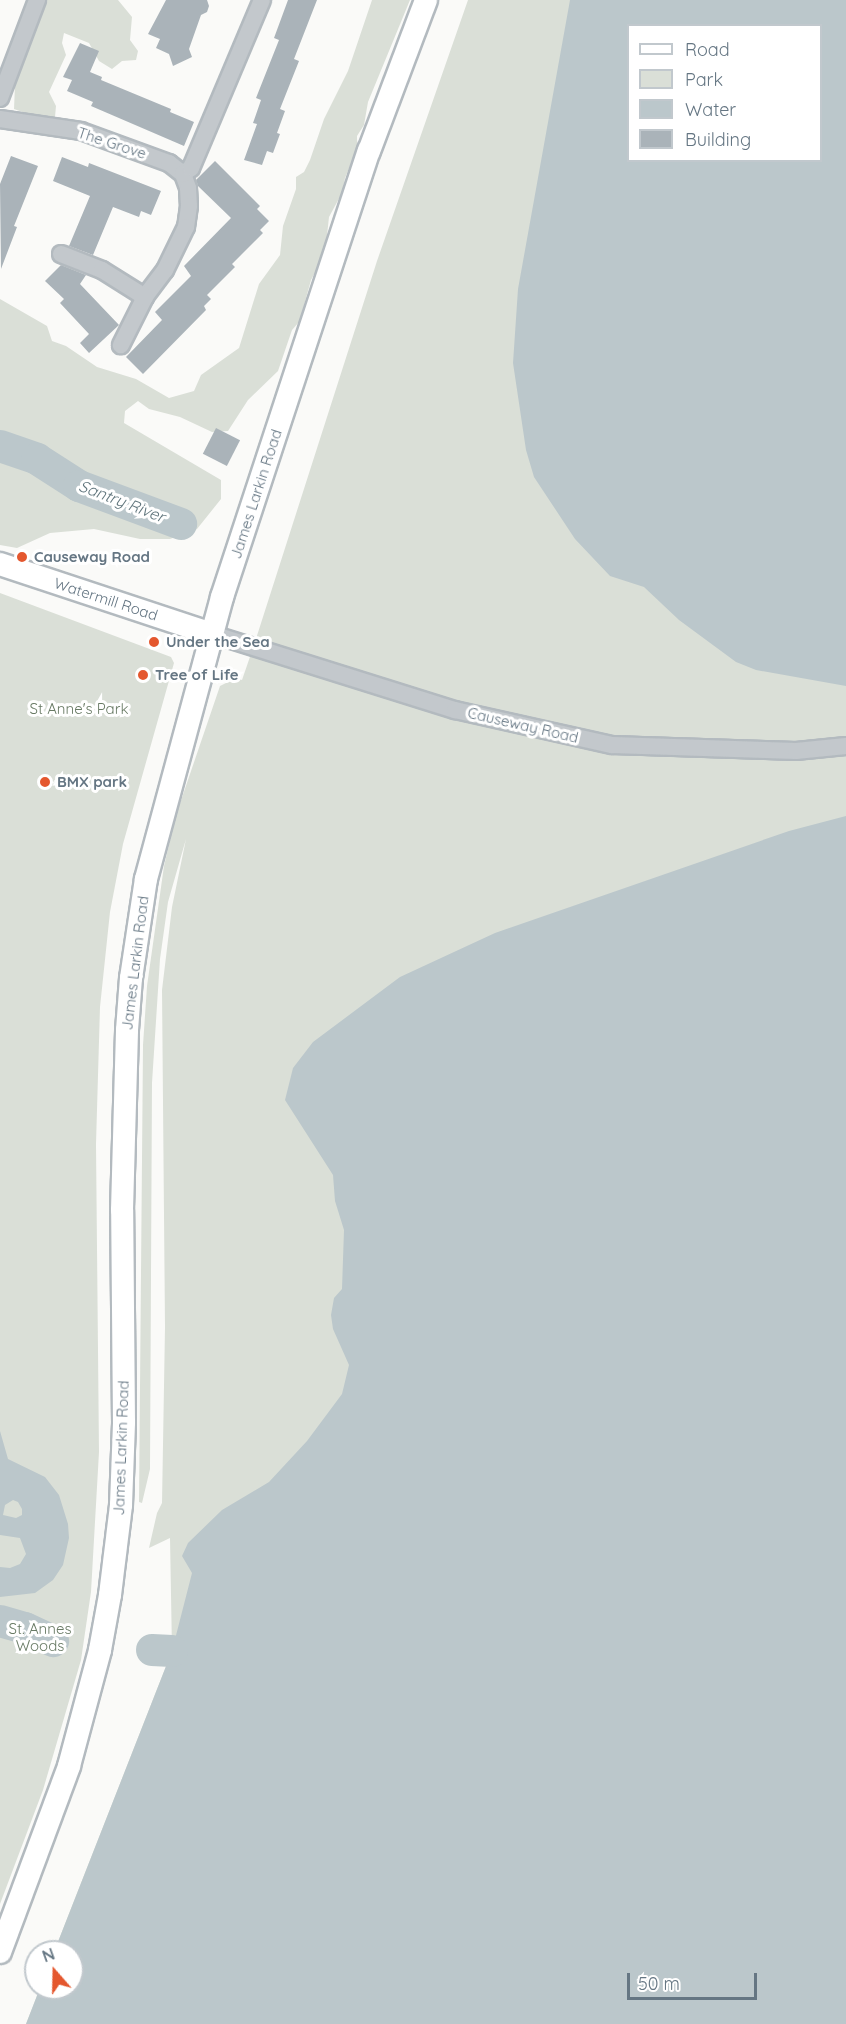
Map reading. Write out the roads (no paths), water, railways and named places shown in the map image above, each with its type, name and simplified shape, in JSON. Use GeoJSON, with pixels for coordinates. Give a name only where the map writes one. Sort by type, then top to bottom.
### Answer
{"type":"FeatureCollection","features":[{"type":"Feature","properties":{"kind":"main road","name":"James Larkin Road"},"geometry":{"type":"LineString","coordinates":[[0,1952],[69,1766],[98,1661],[110,1595],[121,1505],[124,1422],[122,1210],[131,978],[154,839],[212,634],[362,173],[426,0]]}},
{"type":"Feature","properties":{"kind":"main road","name":"Watermill Road"},"geometry":{"type":"LineString","coordinates":[[0,564],[212,634]]}},
{"type":"Feature","properties":{"kind":"street"},"geometry":{"type":"LineString","coordinates":[[0,98],[37,0]]}},
{"type":"Feature","properties":{"kind":"street"},"geometry":{"type":"LineString","coordinates":[[121,345],[145,297],[165,270],[186,227],[189,206],[188,188],[183,174],[191,168],[262,0]]}},
{"type":"Feature","properties":{"kind":"street","name":"The Grove"},"geometry":{"type":"LineString","coordinates":[[0,119],[81,131],[169,163],[183,174]]}},
{"type":"Feature","properties":{"kind":"street"},"geometry":{"type":"LineString","coordinates":[[61,254],[102,270],[145,297]]}},
{"type":"Feature","properties":{"kind":"street","name":"Causeway Road"},"geometry":{"type":"LineString","coordinates":[[212,634],[455,710],[612,745],[796,751],[846,746]]}},
{"type":"Feature","properties":{"kind":"water"},"geometry":{"type":"Polygon","coordinates":[[[570,0],[846,0],[846,686],[756,670],[736,662],[679,620],[644,587],[610,576],[575,539],[534,477],[526,450],[513,363],[518,289],[570,0]]]}},
{"type":"Feature","properties":{"kind":"water"},"geometry":{"type":"Polygon","coordinates":[[[846,816],[846,2024],[26,2024],[35,2000],[84,2000],[84,1940],[59,1940],[172,1651],[192,1573],[182,1556],[188,1543],[222,1510],[269,1482],[307,1441],[342,1394],[349,1365],[333,1329],[331,1315],[334,1298],[342,1289],[344,1230],[335,1201],[333,1175],[285,1100],[293,1068],[313,1042],[400,977],[495,933],[789,831],[846,816]]]}},
{"type":"Feature","properties":{"kind":"water"},"geometry":{"type":"Polygon","coordinates":[[[0,1431],[8,1459],[45,1477],[59,1495],[68,1524],[69,1538],[63,1565],[53,1580],[35,1593],[0,1597],[0,1567],[10,1568],[20,1564],[26,1554],[20,1538],[0,1535],[0,1431]],[[13,1500],[5,1505],[3,1515],[16,1518],[22,1515],[18,1502],[13,1500]]]}},
{"type":"Feature","properties":{"kind":"waterway","name":"Santry River"},"geometry":{"type":"LineString","coordinates":[[0,446],[37,459],[79,486],[181,524]]}},
{"type":"Feature","properties":{"kind":"waterway"},"geometry":{"type":"LineString","coordinates":[[0,1621],[25,1628],[53,1641]]}},
{"type":"Feature","properties":{"kind":"waterway"},"geometry":{"type":"LineString","coordinates":[[152,1650],[172,1651]]}},
{"type":"Feature","properties":{"kind":"place","name":"Causeway Road"},"geometry":{"type":"Point","coordinates":[22,557]}},
{"type":"Feature","properties":{"kind":"place","name":"Under the Sea"},"geometry":{"type":"Point","coordinates":[154,642]}},
{"type":"Feature","properties":{"kind":"place","name":"Tree of Life"},"geometry":{"type":"Point","coordinates":[143,675]}},
{"type":"Feature","properties":{"kind":"place","name":"BMX park"},"geometry":{"type":"Point","coordinates":[45,782]}},
{"type":"Feature","properties":{"kind":"park label","name":"St Anne's Park"},"geometry":{"type":"Point","coordinates":[79,709]}},
{"type":"Feature","properties":{"kind":"park label","name":"St. Annes Woods"},"geometry":{"type":"Point","coordinates":[40,1636]}}]}
